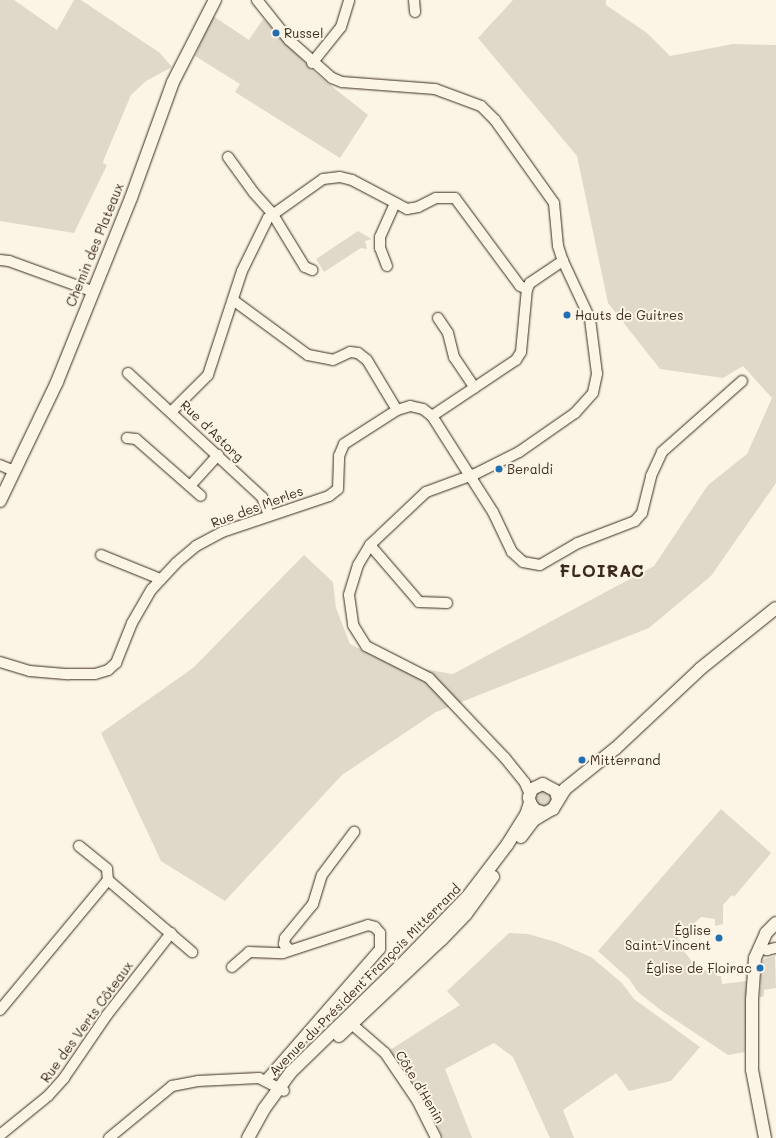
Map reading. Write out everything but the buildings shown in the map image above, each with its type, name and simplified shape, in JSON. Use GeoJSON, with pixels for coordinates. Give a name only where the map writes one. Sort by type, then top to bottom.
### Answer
{"type":"FeatureCollection","features":[{"type":"Feature","properties":{"kind":"street","name":"Chemin des Plateaux"},"geometry":{"type":"LineString","coordinates":[[0,501],[56,382],[131,198],[173,82],[216,0]]}},
{"type":"Feature","properties":{"kind":"street"},"geometry":{"type":"LineString","coordinates":[[257,0],[288,40],[326,76],[337,81],[435,89],[481,106],[489,112],[554,203],[558,246],[563,261],[590,319],[597,374],[593,393],[575,413],[519,452],[467,476],[426,492],[370,545],[358,564],[349,595],[357,633],[375,652],[415,669],[429,678],[505,758],[525,783],[535,810],[545,813],[553,809],[565,789],[616,748],[700,669],[776,608]]}},
{"type":"Feature","properties":{"kind":"street"},"geometry":{"type":"LineString","coordinates":[[312,62],[341,27],[349,0]]}},
{"type":"Feature","properties":{"kind":"street"},"geometry":{"type":"LineString","coordinates":[[414,0],[415,12]]}},
{"type":"Feature","properties":{"kind":"street"},"geometry":{"type":"LineString","coordinates":[[228,157],[254,193],[272,213],[305,267],[312,270]]}},
{"type":"Feature","properties":{"kind":"street"},"geometry":{"type":"LineString","coordinates":[[172,411],[208,375],[250,252],[272,213],[323,179],[331,177],[352,180],[407,209],[418,207],[436,198],[455,198],[520,286],[526,289]]}},
{"type":"Feature","properties":{"kind":"street"},"geometry":{"type":"LineString","coordinates":[[387,266],[380,248],[380,237],[395,203]]}},
{"type":"Feature","properties":{"kind":"street"},"geometry":{"type":"LineString","coordinates":[[0,260],[9,261],[92,291]]}},
{"type":"Feature","properties":{"kind":"street"},"geometry":{"type":"LineString","coordinates":[[432,416],[516,360],[521,352],[526,289],[530,282],[563,261]]}},
{"type":"Feature","properties":{"kind":"street"},"geometry":{"type":"LineString","coordinates":[[233,300],[308,354],[332,360],[350,352],[358,353],[367,360],[397,410],[410,406],[423,409],[432,416],[467,476],[493,512],[512,552],[523,562],[540,565],[578,543],[635,521],[642,513],[652,476],[662,452],[742,381]]}},
{"type":"Feature","properties":{"kind":"street"},"geometry":{"type":"LineString","coordinates":[[438,318],[448,333],[454,357],[475,388]]}},
{"type":"Feature","properties":{"kind":"street","name":"Rue d'Astorg"},"geometry":{"type":"LineString","coordinates":[[128,373],[172,411],[262,497],[269,515]]}},
{"type":"Feature","properties":{"kind":"street","name":"Rue des Merles"},"geometry":{"type":"LineString","coordinates":[[0,662],[30,671],[68,674],[95,674],[108,670],[116,663],[132,623],[160,579],[196,546],[209,538],[269,515],[329,496],[338,489],[339,456],[344,444],[397,410]]}},
{"type":"Feature","properties":{"kind":"street"},"geometry":{"type":"LineString","coordinates":[[127,438],[136,439],[201,496]]}},
{"type":"Feature","properties":{"kind":"street"},"geometry":{"type":"LineString","coordinates":[[190,486],[218,455]]}},
{"type":"Feature","properties":{"kind":"street"},"geometry":{"type":"LineString","coordinates":[[0,465],[14,471]]}},
{"type":"Feature","properties":{"kind":"street"},"geometry":{"type":"LineString","coordinates":[[370,545],[419,602],[447,603]]}},
{"type":"Feature","properties":{"kind":"street"},"geometry":{"type":"LineString","coordinates":[[101,555],[160,579]]}},
{"type":"Feature","properties":{"kind":"street"},"geometry":{"type":"LineString","coordinates":[[530,799],[537,786],[561,783],[597,754],[696,664],[776,600]]}},
{"type":"Feature","properties":{"kind":"street"},"geometry":{"type":"LineString","coordinates":[[505,758],[530,780],[546,785],[556,791],[558,800]]}},
{"type":"Feature","properties":{"kind":"street","name":"Avenue du Président François Mitterrand"},"geometry":{"type":"LineString","coordinates":[[248,1138],[281,1089],[349,1021],[469,895],[507,845],[526,815],[530,799]]}},
{"type":"Feature","properties":{"kind":"street","name":"Avenue du Président François Mitterrand"},"geometry":{"type":"LineString","coordinates":[[349,1021],[466,914],[534,820],[545,813]]}},
{"type":"Feature","properties":{"kind":"street"},"geometry":{"type":"LineString","coordinates":[[289,949],[284,944],[285,938],[313,904],[322,875],[354,832]]}},
{"type":"Feature","properties":{"kind":"street"},"geometry":{"type":"LineString","coordinates":[[79,846],[107,869],[108,880],[192,952]]}},
{"type":"Feature","properties":{"kind":"street"},"geometry":{"type":"LineString","coordinates":[[0,1010],[108,880]]}},
{"type":"Feature","properties":{"kind":"street"},"geometry":{"type":"LineString","coordinates":[[766,1138],[751,1057],[753,980],[759,947],[769,929],[776,923]]}},
{"type":"Feature","properties":{"kind":"street"},"geometry":{"type":"LineString","coordinates":[[232,967],[249,952],[264,951],[276,954],[289,949],[314,945],[368,925],[375,927],[382,940],[380,949],[266,1080]]}},
{"type":"Feature","properties":{"kind":"street","name":"Rue des Verts Côteaux"},"geometry":{"type":"LineString","coordinates":[[0,1135],[4,1134],[48,1096],[64,1078],[107,1015],[171,933]]}},
{"type":"Feature","properties":{"kind":"street"},"geometry":{"type":"LineString","coordinates":[[759,947],[770,950],[776,948]]}},
{"type":"Feature","properties":{"kind":"street","name":"Côte d'Henin"},"geometry":{"type":"LineString","coordinates":[[349,1021],[385,1053],[417,1100],[436,1138]]}},
{"type":"Feature","properties":{"kind":"street"},"geometry":{"type":"LineString","coordinates":[[109,1138],[172,1086],[198,1081],[259,1078],[266,1080],[281,1089]]}},
{"type":"Feature","properties":{"kind":"street","name":"Avenue du Président François Mitterrand"},"geometry":{"type":"LineString","coordinates":[[254,1138],[281,1089]]}},
{"type":"Feature","properties":{"kind":"shaded area"},"geometry":{"type":"Polygon","coordinates":[[[0,0],[14,0],[57,30],[74,0],[81,0],[160,53],[172,67],[146,81],[131,95],[104,159],[103,163],[107,165],[74,233],[0,221],[0,0]]]}},
{"type":"Feature","properties":{"kind":"shaded area"},"geometry":{"type":"Polygon","coordinates":[[[513,0],[606,0],[606,5],[647,33],[670,56],[733,44],[776,45],[776,483],[711,576],[649,628],[436,712],[342,775],[225,901],[161,861],[101,733],[193,668],[304,555],[333,582],[336,608],[350,644],[388,663],[453,674],[654,566],[708,485],[747,454],[772,398],[743,366],[723,378],[660,369],[608,303],[577,156],[478,38],[513,0]]]}},
{"type":"Feature","properties":{"kind":"shaded area"},"geometry":{"type":"Polygon","coordinates":[[[213,16],[249,40],[263,19],[315,73],[368,115],[340,158],[235,92],[240,84],[195,56],[213,16]]]}},
{"type":"Feature","properties":{"kind":"shaded area"},"geometry":{"type":"Polygon","coordinates":[[[358,231],[372,239],[365,241],[367,249],[361,248],[324,272],[316,259],[358,231]]]}},
{"type":"Feature","properties":{"kind":"shaded area"},"geometry":{"type":"Polygon","coordinates":[[[541,790],[547,790],[552,795],[550,804],[547,806],[541,806],[536,801],[536,795],[541,790]]]}},
{"type":"Feature","properties":{"kind":"shaded area"},"geometry":{"type":"Polygon","coordinates":[[[721,809],[771,853],[734,897],[732,895],[723,905],[723,924],[715,926],[715,919],[701,917],[678,938],[682,943],[680,946],[694,964],[707,971],[717,970],[717,976],[721,976],[722,984],[747,981],[745,1052],[728,1055],[662,1011],[638,992],[629,979],[598,951],[721,809]]]}},
{"type":"Feature","properties":{"kind":"shaded area"},"geometry":{"type":"Polygon","coordinates":[[[509,933],[528,934],[556,942],[591,957],[622,983],[634,999],[700,1047],[671,1081],[629,1091],[616,1073],[563,1110],[574,1138],[550,1138],[513,1057],[494,1043],[445,1069],[472,1138],[443,1138],[434,1117],[390,1050],[460,1005],[447,991],[509,933]]]}},
{"type":"Feature","properties":{"kind":"shaded area"},"geometry":{"type":"Polygon","coordinates":[[[775,956],[776,988],[764,990],[764,996],[760,997],[761,964],[764,959],[775,956]]]}},
{"type":"Feature","properties":{"kind":"place","name":"Russel"},"geometry":{"type":"Point","coordinates":[276,33]}},
{"type":"Feature","properties":{"kind":"place","name":"Hauts de Guitres"},"geometry":{"type":"Point","coordinates":[567,315]}},
{"type":"Feature","properties":{"kind":"place","name":"Beraldi"},"geometry":{"type":"Point","coordinates":[499,469]}},
{"type":"Feature","properties":{"kind":"place","name":"Mitterrand"},"geometry":{"type":"Point","coordinates":[582,760]}},
{"type":"Feature","properties":{"kind":"place","name":"Église Saint-Vincent"},"geometry":{"type":"Point","coordinates":[719,938]}},
{"type":"Feature","properties":{"kind":"place","name":"Église de Floirac"},"geometry":{"type":"Point","coordinates":[760,968]}},
{"type":"Feature","properties":{"kind":"district","name":"FLOIRAC"},"geometry":{"type":"Point","coordinates":[602,571]}}]}
